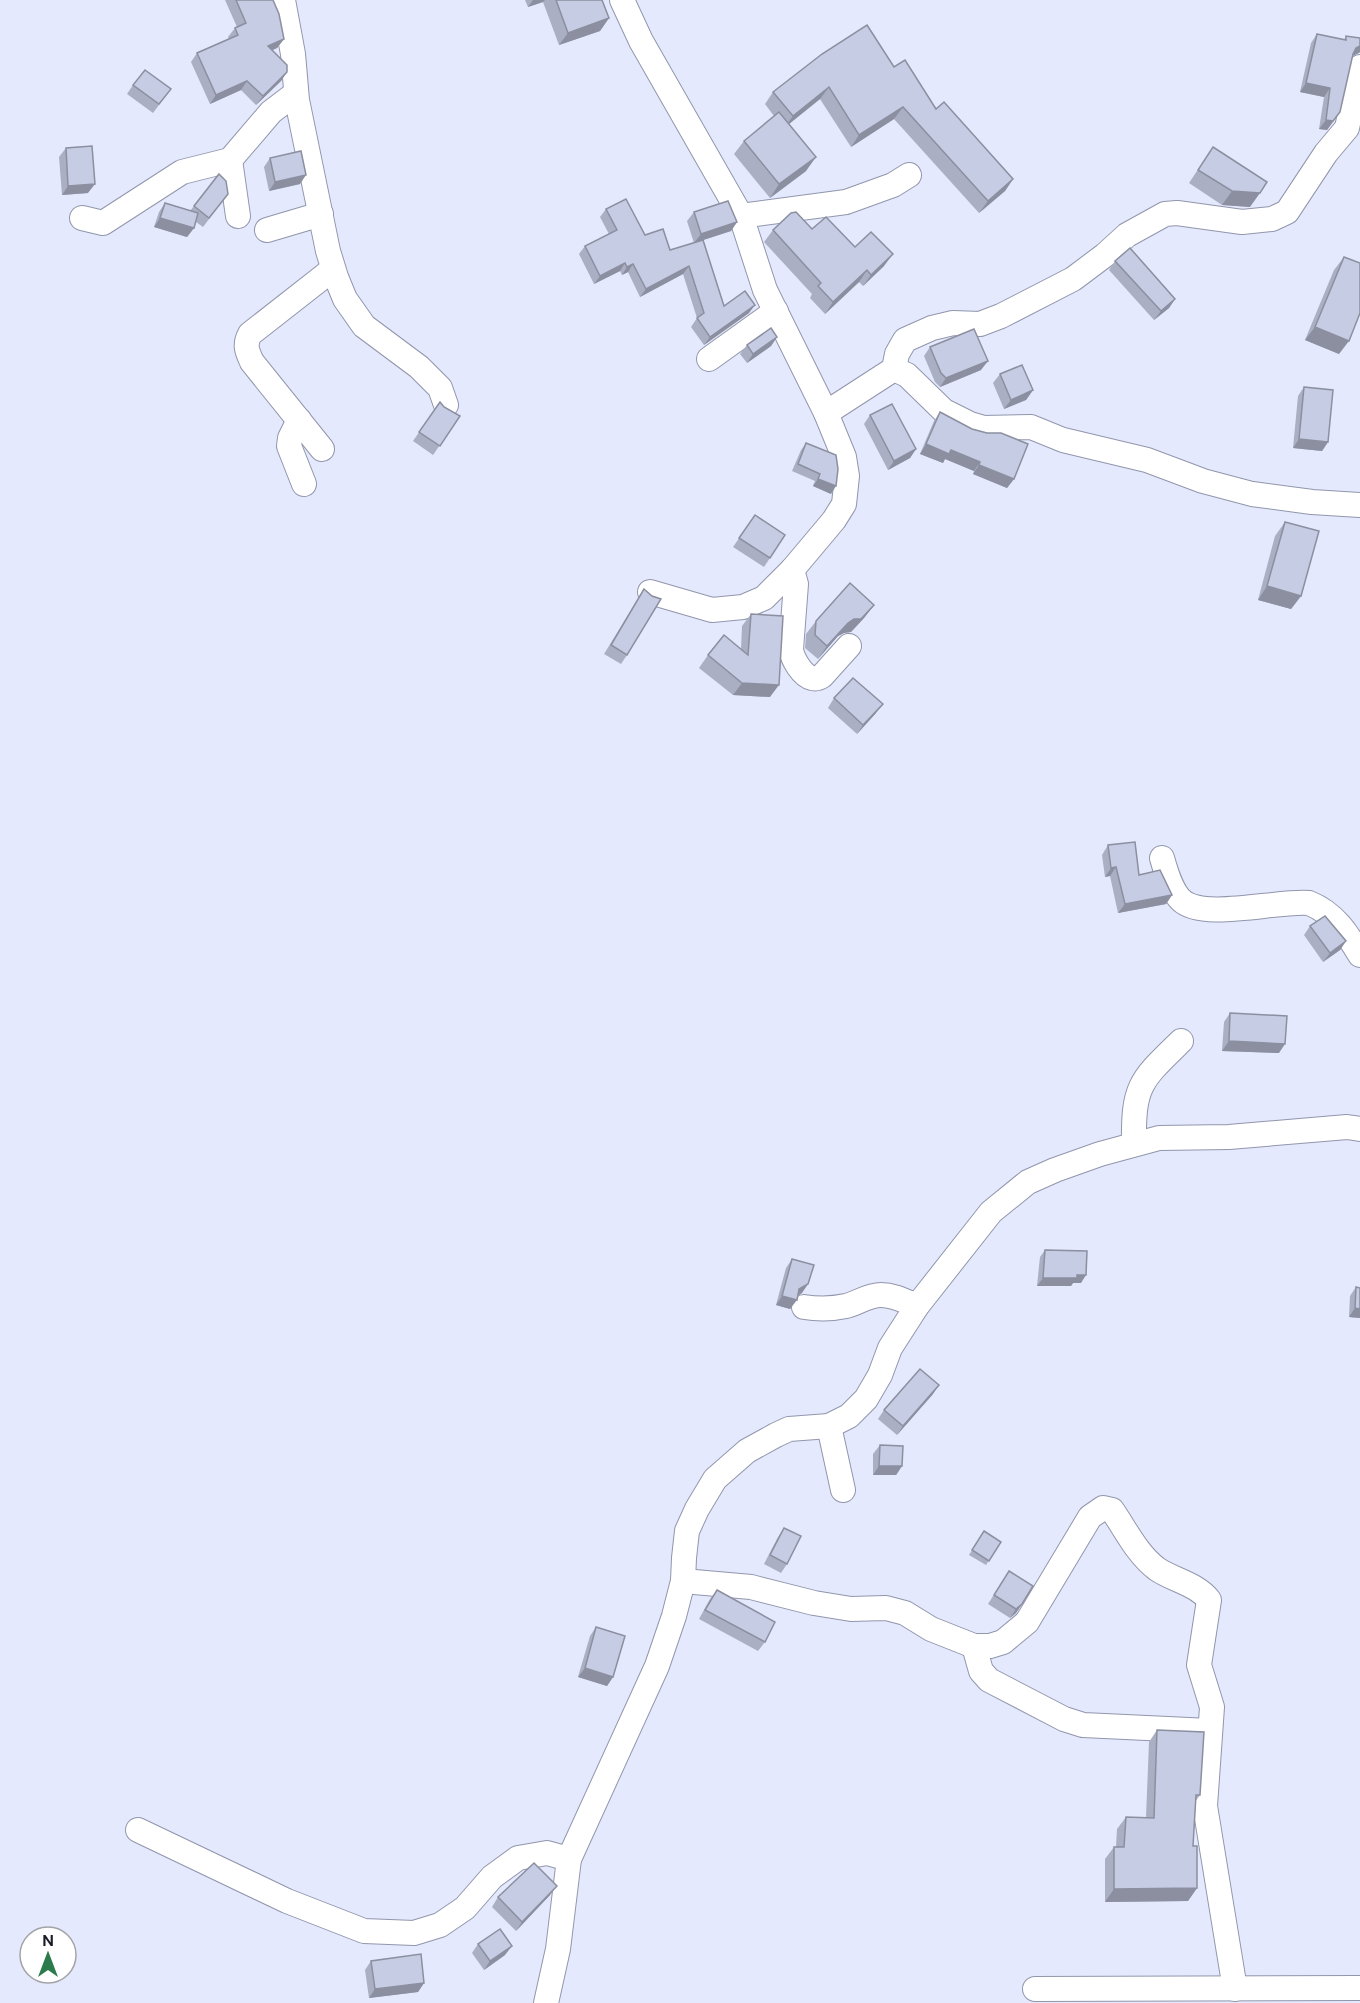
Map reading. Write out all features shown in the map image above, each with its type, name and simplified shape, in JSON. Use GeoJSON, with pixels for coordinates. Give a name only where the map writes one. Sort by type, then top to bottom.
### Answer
{"type":"FeatureCollection","features":[{"type":"Feature","properties":{"kind":"street"},"geometry":{"type":"LineString","coordinates":[[283,0],[293,54],[296,93],[321,214],[333,269],[345,299],[364,326],[419,367],[440,388],[446,405]]}},
{"type":"Feature","properties":{"kind":"street"},"geometry":{"type":"LineString","coordinates":[[622,0],[640,41],[741,216],[765,290],[826,413],[844,457],[847,476],[844,504],[834,520],[792,570],[764,598],[743,607],[712,610],[650,592]]}},
{"type":"Feature","properties":{"kind":"street"},"geometry":{"type":"LineString","coordinates":[[826,413],[894,369],[897,354],[905,340],[932,327],[953,323],[980,324],[1001,316],[1072,279],[1105,255],[1127,235],[1165,214],[1177,213],[1242,222],[1272,219],[1287,212],[1326,153],[1347,129],[1360,67]]}},
{"type":"Feature","properties":{"kind":"street"},"geometry":{"type":"LineString","coordinates":[[82,218],[103,223],[182,172],[230,160],[271,112],[296,93]]}},
{"type":"Feature","properties":{"kind":"street"},"geometry":{"type":"LineString","coordinates":[[230,160],[238,216]]}},
{"type":"Feature","properties":{"kind":"street"},"geometry":{"type":"LineString","coordinates":[[741,216],[846,202],[893,185],[909,175]]}},
{"type":"Feature","properties":{"kind":"street"},"geometry":{"type":"LineString","coordinates":[[267,230],[321,214]]}},
{"type":"Feature","properties":{"kind":"street"},"geometry":{"type":"LineString","coordinates":[[322,449],[252,362],[247,352],[246,342],[250,334],[333,269]]}},
{"type":"Feature","properties":{"kind":"street"},"geometry":{"type":"LineString","coordinates":[[709,359],[776,311]]}},
{"type":"Feature","properties":{"kind":"street"},"geometry":{"type":"LineString","coordinates":[[894,369],[907,375],[944,411],[970,424],[984,428],[1031,427],[1063,440],[1147,460],[1203,481],[1252,494],[1312,502],[1360,505]]}},
{"type":"Feature","properties":{"kind":"street"},"geometry":{"type":"LineString","coordinates":[[299,420],[290,438],[289,446],[304,484]]}},
{"type":"Feature","properties":{"kind":"street"},"geometry":{"type":"LineString","coordinates":[[792,570],[796,584],[791,649],[793,659],[808,676],[816,678],[822,676],[849,646]]}},
{"type":"Feature","properties":{"kind":"street"},"geometry":{"type":"LineString","coordinates":[[1162,858],[1173,889],[1187,905],[1200,909],[1227,909],[1309,903],[1335,918],[1360,955]]}},
{"type":"Feature","properties":{"kind":"street"},"geometry":{"type":"LineString","coordinates":[[1134,1143],[1134,1112],[1142,1084],[1149,1073],[1181,1041]]}},
{"type":"Feature","properties":{"kind":"street"},"geometry":{"type":"LineString","coordinates":[[546,2003],[558,1949],[569,1859],[657,1666],[683,1581],[687,1531],[715,1479],[747,1451],[776,1435],[789,1429],[829,1426],[849,1416],[866,1399],[880,1375],[890,1348],[917,1306],[992,1212],[1028,1182],[1075,1162],[1134,1143],[1159,1138],[1229,1137],[1347,1127],[1360,1129]]}},
{"type":"Feature","properties":{"kind":"street"},"geometry":{"type":"LineString","coordinates":[[804,1306],[826,1308],[846,1306],[880,1295],[894,1296],[917,1306]]}},
{"type":"Feature","properties":{"kind":"street"},"geometry":{"type":"LineString","coordinates":[[829,1426],[843,1490]]}},
{"type":"Feature","properties":{"kind":"street"},"geometry":{"type":"LineString","coordinates":[[683,1581],[751,1587],[813,1604],[851,1609],[886,1608],[905,1613],[932,1629],[974,1646],[990,1646],[1003,1642],[1027,1622],[1090,1517],[1103,1508],[1110,1508],[1143,1558],[1160,1571],[1203,1593],[1209,1599],[1199,1665],[1212,1707],[1205,1806],[1235,1989]]}},
{"type":"Feature","properties":{"kind":"street"},"geometry":{"type":"LineString","coordinates":[[974,1646],[981,1671],[989,1680],[1073,1723],[1115,1728],[1210,1731]]}},
{"type":"Feature","properties":{"kind":"street"},"geometry":{"type":"LineString","coordinates":[[138,1830],[287,1901],[364,1931],[414,1933],[440,1925],[465,1908],[492,1877],[518,1858],[547,1853],[569,1859]]}},
{"type":"Feature","properties":{"kind":"street"},"geometry":{"type":"LineString","coordinates":[[1035,1989],[1116,1996],[1235,1989],[1360,1988]]}},
{"type":"Feature","properties":{"kind":"building"},"geometry":{"type":"Polygon","coordinates":[[[236,0],[273,0],[279,14],[284,39],[268,46],[287,65],[287,72],[263,96],[247,81],[216,95],[197,53],[238,35],[235,28],[246,23],[236,0]]]}},
{"type":"Feature","properties":{"kind":"building"},"geometry":{"type":"Polygon","coordinates":[[[556,0],[602,0],[609,18],[568,33],[556,0]]]}},
{"type":"Feature","properties":{"kind":"building"},"geometry":{"type":"Polygon","coordinates":[[[867,25],[894,67],[905,60],[936,109],[944,102],[1013,179],[988,201],[903,107],[859,135],[829,87],[793,116],[773,92],[822,54],[867,25]]]}},
{"type":"Feature","properties":{"kind":"building"},"geometry":{"type":"Polygon","coordinates":[[[1317,34],[1346,40],[1346,36],[1360,38],[1360,46],[1353,54],[1340,112],[1333,121],[1326,120],[1330,88],[1306,83],[1317,34]]]}},
{"type":"Feature","properties":{"kind":"building"},"geometry":{"type":"Polygon","coordinates":[[[145,70],[171,89],[159,104],[133,85],[145,70]]]}},
{"type":"Feature","properties":{"kind":"building"},"geometry":{"type":"Polygon","coordinates":[[[779,112],[816,157],[779,184],[744,141],[779,112]]]}},
{"type":"Feature","properties":{"kind":"building"},"geometry":{"type":"Polygon","coordinates":[[[92,146],[95,184],[68,186],[66,148],[92,146]]]}},
{"type":"Feature","properties":{"kind":"building"},"geometry":{"type":"Polygon","coordinates":[[[1213,147],[1267,182],[1260,193],[1232,191],[1198,170],[1213,147]]]}},
{"type":"Feature","properties":{"kind":"building"},"geometry":{"type":"Polygon","coordinates":[[[301,151],[306,175],[275,182],[270,158],[301,151]]]}},
{"type":"Feature","properties":{"kind":"building"},"geometry":{"type":"Polygon","coordinates":[[[219,174],[226,181],[228,194],[209,218],[194,206],[219,174]]]}},
{"type":"Feature","properties":{"kind":"building"},"geometry":{"type":"Polygon","coordinates":[[[626,199],[645,235],[663,229],[670,250],[703,240],[724,306],[745,291],[755,305],[710,337],[697,318],[704,313],[689,266],[646,289],[633,264],[627,267],[625,263],[600,276],[585,246],[617,230],[606,209],[626,199]]]}},
{"type":"Feature","properties":{"kind":"building"},"geometry":{"type":"Polygon","coordinates":[[[728,201],[737,222],[701,234],[694,212],[728,201]]]}},
{"type":"Feature","properties":{"kind":"building"},"geometry":{"type":"Polygon","coordinates":[[[165,203],[198,213],[194,228],[160,218],[165,203]]]}},
{"type":"Feature","properties":{"kind":"building"},"geometry":{"type":"Polygon","coordinates":[[[796,212],[812,229],[826,217],[855,247],[871,232],[893,254],[871,275],[867,270],[833,302],[818,286],[821,283],[773,230],[791,213],[796,212]]]}},
{"type":"Feature","properties":{"kind":"building"},"geometry":{"type":"Polygon","coordinates":[[[1130,248],[1175,299],[1161,311],[1115,261],[1130,248]]]}},
{"type":"Feature","properties":{"kind":"building"},"geometry":{"type":"Polygon","coordinates":[[[1344,257],[1360,263],[1360,313],[1349,341],[1315,327],[1344,257]]]}},
{"type":"Feature","properties":{"kind":"building"},"geometry":{"type":"Polygon","coordinates":[[[771,328],[777,337],[753,354],[747,345],[771,328]]]}},
{"type":"Feature","properties":{"kind":"building"},"geometry":{"type":"Polygon","coordinates":[[[974,329],[988,361],[946,378],[941,373],[930,347],[974,329]]]}},
{"type":"Feature","properties":{"kind":"building"},"geometry":{"type":"Polygon","coordinates":[[[1022,365],[1033,390],[1011,400],[1000,374],[1022,365]]]}},
{"type":"Feature","properties":{"kind":"building"},"geometry":{"type":"Polygon","coordinates":[[[1304,387],[1333,390],[1328,442],[1299,439],[1304,387]]]}},
{"type":"Feature","properties":{"kind":"building"},"geometry":{"type":"Polygon","coordinates":[[[440,402],[444,407],[460,416],[440,446],[419,432],[440,402]]]}},
{"type":"Feature","properties":{"kind":"building"},"geometry":{"type":"Polygon","coordinates":[[[892,404],[916,449],[894,461],[870,415],[892,404]]]}},
{"type":"Feature","properties":{"kind":"building"},"geometry":{"type":"Polygon","coordinates":[[[940,412],[972,429],[987,433],[1001,433],[1028,444],[1014,479],[979,465],[980,462],[951,450],[949,454],[926,444],[940,412]]]}},
{"type":"Feature","properties":{"kind":"building"},"geometry":{"type":"Polygon","coordinates":[[[806,443],[836,455],[838,469],[836,486],[818,479],[820,474],[798,464],[806,443]]]}},
{"type":"Feature","properties":{"kind":"building"},"geometry":{"type":"Polygon","coordinates":[[[755,515],[785,535],[770,558],[739,538],[755,515]]]}},
{"type":"Feature","properties":{"kind":"building"},"geometry":{"type":"Polygon","coordinates":[[[1285,522],[1319,531],[1301,596],[1267,586],[1285,522]]]}},
{"type":"Feature","properties":{"kind":"building"},"geometry":{"type":"Polygon","coordinates":[[[850,583],[874,605],[861,619],[854,619],[848,623],[827,646],[815,635],[816,621],[850,583]]]}},
{"type":"Feature","properties":{"kind":"building"},"geometry":{"type":"Polygon","coordinates":[[[644,589],[652,596],[661,599],[627,655],[611,645],[644,589]]]}},
{"type":"Feature","properties":{"kind":"building"},"geometry":{"type":"Polygon","coordinates":[[[751,614],[783,616],[779,685],[742,683],[708,655],[724,635],[748,655],[751,614]]]}},
{"type":"Feature","properties":{"kind":"building"},"geometry":{"type":"Polygon","coordinates":[[[853,678],[883,704],[863,725],[834,698],[853,678]]]}},
{"type":"Feature","properties":{"kind":"building"},"geometry":{"type":"Polygon","coordinates":[[[1135,842],[1139,875],[1160,870],[1172,895],[1125,904],[1116,867],[1111,868],[1108,845],[1135,842]]]}},
{"type":"Feature","properties":{"kind":"building"},"geometry":{"type":"Polygon","coordinates":[[[1325,916],[1346,941],[1330,953],[1310,926],[1325,916]]]}},
{"type":"Feature","properties":{"kind":"building"},"geometry":{"type":"Polygon","coordinates":[[[1230,1013],[1287,1016],[1285,1044],[1229,1041],[1230,1013]]]}},
{"type":"Feature","properties":{"kind":"building"},"geometry":{"type":"Polygon","coordinates":[[[1045,1250],[1087,1251],[1086,1275],[1077,1275],[1077,1278],[1043,1278],[1045,1250]]]}},
{"type":"Feature","properties":{"kind":"building"},"geometry":{"type":"Polygon","coordinates":[[[792,1259],[814,1265],[808,1284],[799,1289],[797,1300],[782,1296],[792,1259]]]}},
{"type":"Feature","properties":{"kind":"building"},"geometry":{"type":"Polygon","coordinates":[[[1356,1287],[1360,1288],[1360,1309],[1355,1308],[1356,1287]]]}},
{"type":"Feature","properties":{"kind":"building"},"geometry":{"type":"Polygon","coordinates":[[[920,1369],[939,1385],[903,1426],[884,1410],[920,1369]]]}},
{"type":"Feature","properties":{"kind":"building"},"geometry":{"type":"Polygon","coordinates":[[[880,1445],[903,1446],[902,1466],[879,1466],[880,1445]]]}},
{"type":"Feature","properties":{"kind":"building"},"geometry":{"type":"Polygon","coordinates":[[[784,1528],[801,1536],[787,1564],[770,1555],[784,1528]]]}},
{"type":"Feature","properties":{"kind":"building"},"geometry":{"type":"Polygon","coordinates":[[[984,1531],[1001,1542],[989,1561],[972,1550],[984,1531]]]}},
{"type":"Feature","properties":{"kind":"building"},"geometry":{"type":"Polygon","coordinates":[[[1009,1571],[1033,1586],[1022,1604],[1016,1609],[994,1595],[1009,1571]]]}},
{"type":"Feature","properties":{"kind":"building"},"geometry":{"type":"Polygon","coordinates":[[[717,1590],[775,1622],[765,1642],[705,1610],[717,1590]]]}},
{"type":"Feature","properties":{"kind":"building"},"geometry":{"type":"Polygon","coordinates":[[[596,1627],[625,1636],[613,1677],[585,1668],[596,1627]]]}},
{"type":"Feature","properties":{"kind":"building"},"geometry":{"type":"Polygon","coordinates":[[[1157,1730],[1204,1732],[1200,1795],[1196,1795],[1193,1846],[1197,1846],[1197,1888],[1114,1889],[1114,1847],[1124,1847],[1126,1817],[1154,1818],[1157,1730]]]}},
{"type":"Feature","properties":{"kind":"building"},"geometry":{"type":"Polygon","coordinates":[[[534,1863],[557,1886],[522,1922],[498,1897],[534,1863]]]}},
{"type":"Feature","properties":{"kind":"building"},"geometry":{"type":"Polygon","coordinates":[[[500,1929],[512,1946],[490,1961],[478,1944],[500,1929]]]}},
{"type":"Feature","properties":{"kind":"building"},"geometry":{"type":"Polygon","coordinates":[[[421,1954],[424,1983],[375,1989],[371,1961],[421,1954]]]}}]}
